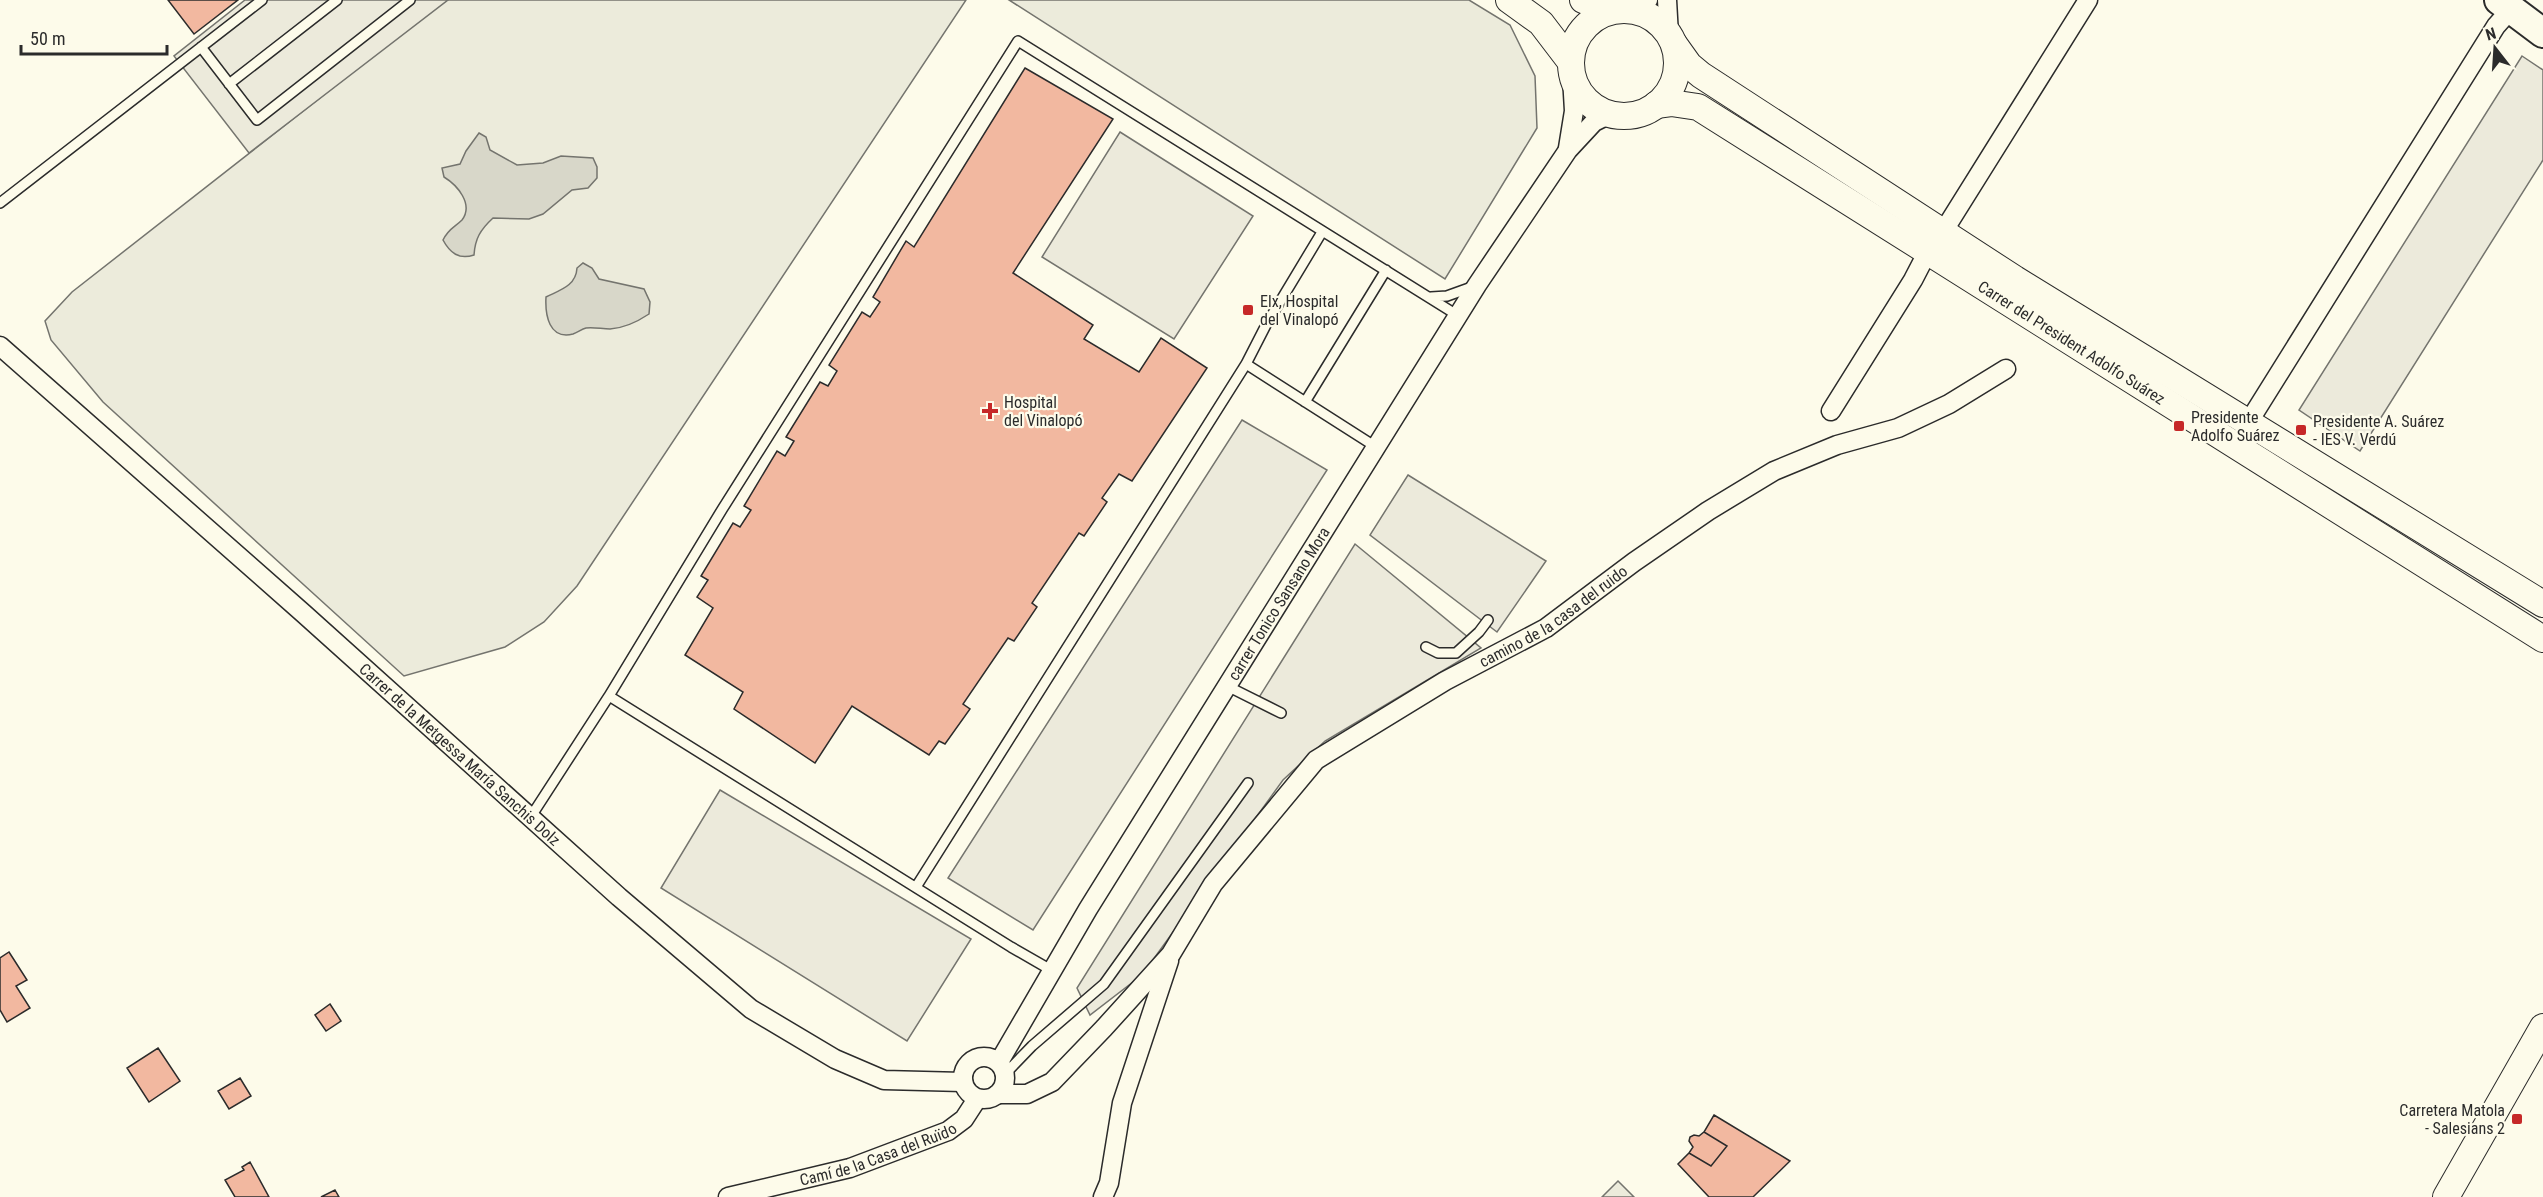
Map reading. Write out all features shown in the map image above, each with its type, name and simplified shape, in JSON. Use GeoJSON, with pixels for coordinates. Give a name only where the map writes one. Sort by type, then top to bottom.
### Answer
{"type":"FeatureCollection","features":[{"type":"Feature","properties":{"kind":"main road"},"geometry":{"type":"LineString","coordinates":[[1509,0],[1541,23],[1571,69],[1576,89],[1587,103],[1619,117],[1637,115],[1656,105],[1666,95],[1675,80],[1678,62],[1672,40],[1652,17],[1631,7],[1583,0]]}},
{"type":"Feature","properties":{"kind":"main road"},"geometry":{"type":"LineString","coordinates":[[2505,4],[2543,33]]}},
{"type":"Feature","properties":{"kind":"main road"},"geometry":{"type":"LineString","coordinates":[[1571,69],[1576,38],[1586,24],[1600,14],[1631,7]]}},
{"type":"Feature","properties":{"kind":"main road","name":"Carrer del President Adolfo Suárez"},"geometry":{"type":"LineString","coordinates":[[1672,40],[1684,60],[1701,75],[1943,232],[2543,604]]}},
{"type":"Feature","properties":{"kind":"main road","name":"Carrer del President Adolfo Suárez"},"geometry":{"type":"LineString","coordinates":[[1656,105],[1671,103],[1698,107],[2543,639]]}},
{"type":"Feature","properties":{"kind":"main road"},"geometry":{"type":"LineString","coordinates":[[2446,1197],[2543,1027]]}},
{"type":"Feature","properties":{"kind":"street"},"geometry":{"type":"LineString","coordinates":[[1667,0],[1672,40]]}},
{"type":"Feature","properties":{"kind":"street"},"geometry":{"type":"LineString","coordinates":[[1943,232],[2088,0]]}},
{"type":"Feature","properties":{"kind":"street"},"geometry":{"type":"LineString","coordinates":[[2248,423],[2496,26],[2505,4]]}},
{"type":"Feature","properties":{"kind":"street","name":"carrer Tonico Sansano Mora"},"geometry":{"type":"LineString","coordinates":[[1568,150],[1574,111],[1571,69]]}},
{"type":"Feature","properties":{"kind":"street","name":"carrer Tonico Sansano Mora"},"geometry":{"type":"LineString","coordinates":[[1002,1068],[1051,970],[1457,315],[1568,150],[1594,122],[1610,114]]}},
{"type":"Feature","properties":{"kind":"street"},"geometry":{"type":"LineString","coordinates":[[1832,411],[1928,253]]}},
{"type":"Feature","properties":{"kind":"street","name":"Carrer de la Metgessa María Sanchis Dolz"},"geometry":{"type":"LineString","coordinates":[[0,346],[295,605],[530,818],[751,1010],[835,1059],[884,1080],[963,1082]]}},
{"type":"Feature","properties":{"kind":"street","name":"camino de la casa del ruido"},"geometry":{"type":"LineString","coordinates":[[1171,954],[1213,884],[1316,760],[1445,681],[1546,628],[1699,517],[1774,471],[1837,445],[1898,428],[1949,404],[2006,369]]}},
{"type":"Feature","properties":{"kind":"street"},"geometry":{"type":"LineString","coordinates":[[998,1094],[1004,1086],[1002,1068],[990,1057],[976,1058],[964,1068],[963,1082],[971,1095],[978,1099],[986,1100],[998,1094],[1027,1094],[1052,1082],[1171,954]]}},
{"type":"Feature","properties":{"kind":"street"},"geometry":{"type":"LineString","coordinates":[[1103,1197],[1108,1184],[1122,1103],[1171,954]]}},
{"type":"Feature","properties":{"kind":"street","name":"Camí de la Casa del Ruïdo"},"geometry":{"type":"LineString","coordinates":[[728,1197],[850,1168],[948,1131],[964,1119],[978,1099]]}},
{"type":"Feature","properties":{"kind":"lane"},"geometry":{"type":"LineString","coordinates":[[0,203],[262,0]]}},
{"type":"Feature","properties":{"kind":"lane"},"geometry":{"type":"LineString","coordinates":[[229,84],[337,0]]}},
{"type":"Feature","properties":{"kind":"lane"},"geometry":{"type":"LineString","coordinates":[[393,0],[399,8]]}},
{"type":"Feature","properties":{"kind":"lane"},"geometry":{"type":"LineString","coordinates":[[201,47],[258,120],[410,0]]}},
{"type":"Feature","properties":{"kind":"lane"},"geometry":{"type":"LineString","coordinates":[[530,818],[609,696],[723,508],[1018,40],[1457,315]]}},
{"type":"Feature","properties":{"kind":"lane"},"geometry":{"type":"LineString","coordinates":[[916,887],[1246,364],[1266,325],[1322,232]]}},
{"type":"Feature","properties":{"kind":"lane"},"geometry":{"type":"LineString","coordinates":[[1305,402],[1386,270]]}},
{"type":"Feature","properties":{"kind":"lane"},"geometry":{"type":"LineString","coordinates":[[1431,297],[1447,296],[1477,285]]}},
{"type":"Feature","properties":{"kind":"lane"},"geometry":{"type":"LineString","coordinates":[[1246,364],[1376,447]]}},
{"type":"Feature","properties":{"kind":"lane"},"geometry":{"type":"LineString","coordinates":[[1426,647],[1438,653],[1456,653],[1479,632],[1488,620]]}},
{"type":"Feature","properties":{"kind":"lane"},"geometry":{"type":"LineString","coordinates":[[1227,686],[1281,713]]}},
{"type":"Feature","properties":{"kind":"lane"},"geometry":{"type":"LineString","coordinates":[[609,696],[1051,970]]}},
{"type":"Feature","properties":{"kind":"lane"},"geometry":{"type":"LineString","coordinates":[[1002,1068],[1032,1046],[1104,984],[1248,783]]}},
{"type":"Feature","properties":{"kind":"shaded area"},"geometry":{"type":"Polygon","coordinates":[[[245,0],[448,0],[249,153],[174,56],[245,0]]]}},
{"type":"Feature","properties":{"kind":"shaded area"},"geometry":{"type":"Polygon","coordinates":[[[445,0],[966,0],[577,586],[544,622],[505,647],[404,676],[103,402],[51,340],[45,321],[72,292],[445,0]]]}},
{"type":"Feature","properties":{"kind":"shaded area"},"geometry":{"type":"Polygon","coordinates":[[[1009,0],[1469,0],[1510,25],[1535,76],[1537,128],[1445,279],[1009,0]]]}},
{"type":"Feature","properties":{"kind":"shaded area"},"geometry":{"type":"Polygon","coordinates":[[[2522,56],[2543,70],[2543,160],[2360,451],[2299,410],[2522,56]]]}},
{"type":"Feature","properties":{"kind":"shaded area"},"geometry":{"type":"Polygon","coordinates":[[[1120,132],[1253,216],[1174,339],[1042,257],[1120,132]]]}},
{"type":"Feature","properties":{"kind":"shaded area"},"geometry":{"type":"Polygon","coordinates":[[[479,133],[486,137],[490,150],[517,165],[543,163],[561,156],[593,158],[597,167],[597,178],[588,188],[572,190],[543,214],[529,219],[493,218],[479,235],[474,255],[459,256],[449,249],[443,240],[462,220],[466,208],[465,201],[459,190],[444,177],[442,168],[460,164],[479,133]]]}},
{"type":"Feature","properties":{"kind":"shaded area"},"geometry":{"type":"Polygon","coordinates":[[[583,263],[592,268],[599,279],[644,289],[650,302],[649,314],[631,324],[610,329],[586,328],[565,335],[554,330],[546,311],[546,297],[570,283],[574,279],[577,268],[583,263]]]}},
{"type":"Feature","properties":{"kind":"shaded area"},"geometry":{"type":"Polygon","coordinates":[[[1242,420],[1327,470],[1033,930],[948,878],[1242,420]]]}},
{"type":"Feature","properties":{"kind":"shaded area"},"geometry":{"type":"Polygon","coordinates":[[[1408,475],[1546,561],[1497,632],[1370,535],[1408,475]]]}},
{"type":"Feature","properties":{"kind":"shaded area"},"geometry":{"type":"Polygon","coordinates":[[[1355,544],[1481,648],[1325,741],[1283,780],[1142,975],[1090,1015],[1077,988],[1355,544]]]}},
{"type":"Feature","properties":{"kind":"shaded area"},"geometry":{"type":"Polygon","coordinates":[[[720,790],[971,939],[907,1041],[661,888],[720,790]]]}},
{"type":"Feature","properties":{"kind":"shaded area"},"geometry":{"type":"Polygon","coordinates":[[[1618,1181],[1634,1197],[1602,1197],[1618,1181]]]}},
{"type":"Feature","properties":{"kind":"building"},"geometry":{"type":"Polygon","coordinates":[[[168,0],[238,0],[194,34],[168,0]]]}},
{"type":"Feature","properties":{"kind":"building","name":"Hospital del Vinalopó"},"geometry":{"type":"Polygon","coordinates":[[[1025,68],[1113,119],[1013,273],[1093,325],[1084,339],[1139,372],[1161,338],[1207,368],[1132,481],[1119,474],[1102,498],[1107,502],[1084,536],[1079,533],[1032,603],[1037,607],[1014,641],[1008,638],[963,704],[970,709],[945,744],[939,741],[929,755],[852,706],[815,763],[734,709],[743,692],[685,655],[713,608],[697,597],[708,580],[701,576],[733,523],[740,527],[751,510],[744,506],[777,451],[785,456],[794,441],[786,437],[820,382],[828,386],[837,371],[829,365],[862,312],[870,317],[880,302],[873,297],[906,241],[914,247],[1025,68]]]}},
{"type":"Feature","properties":{"kind":"building"},"geometry":{"type":"Polygon","coordinates":[[[9,952],[27,980],[16,986],[30,1008],[7,1022],[0,1010],[0,958],[9,952]]]}},
{"type":"Feature","properties":{"kind":"building"},"geometry":{"type":"Polygon","coordinates":[[[330,1004],[341,1021],[326,1031],[315,1015],[330,1004]]]}},
{"type":"Feature","properties":{"kind":"building"},"geometry":{"type":"Polygon","coordinates":[[[158,1048],[180,1081],[149,1102],[127,1068],[158,1048]]]}},
{"type":"Feature","properties":{"kind":"building"},"geometry":{"type":"Polygon","coordinates":[[[240,1078],[251,1096],[229,1109],[218,1091],[240,1078]]]}},
{"type":"Feature","properties":{"kind":"building"},"geometry":{"type":"Polygon","coordinates":[[[1714,1115],[1790,1161],[1753,1197],[1709,1197],[1678,1164],[1689,1153],[1711,1166],[1727,1146],[1704,1132],[1714,1115]]]}},
{"type":"Feature","properties":{"kind":"building"},"geometry":{"type":"Polygon","coordinates":[[[1704,1132],[1727,1146],[1711,1166],[1689,1153],[1693,1147],[1689,1141],[1690,1137],[1699,1136],[1704,1132]]]}},
{"type":"Feature","properties":{"kind":"building"},"geometry":{"type":"Polygon","coordinates":[[[250,1162],[269,1197],[235,1197],[225,1180],[244,1170],[242,1167],[250,1162]]]}},
{"type":"Feature","properties":{"kind":"building"},"geometry":{"type":"Polygon","coordinates":[[[335,1190],[339,1197],[321,1197],[335,1190]]]}},
{"type":"Feature","properties":{"kind":"place","name":"Elx, Hospital del Vinalopó"},"geometry":{"type":"Point","coordinates":[1248,310]}},
{"type":"Feature","properties":{"kind":"place","name":"Hospital del Vinalopó"},"geometry":{"type":"Point","coordinates":[990,411]}},
{"type":"Feature","properties":{"kind":"place","name":"Presidente Adolfo Suárez"},"geometry":{"type":"Point","coordinates":[2179,426]}},
{"type":"Feature","properties":{"kind":"place","name":"Presidente A. Suárez - IES V. Verdú"},"geometry":{"type":"Point","coordinates":[2301,430]}},
{"type":"Feature","properties":{"kind":"place","name":"Carretera Matola - Salesians 2"},"geometry":{"type":"Point","coordinates":[2517,1119]}}]}
